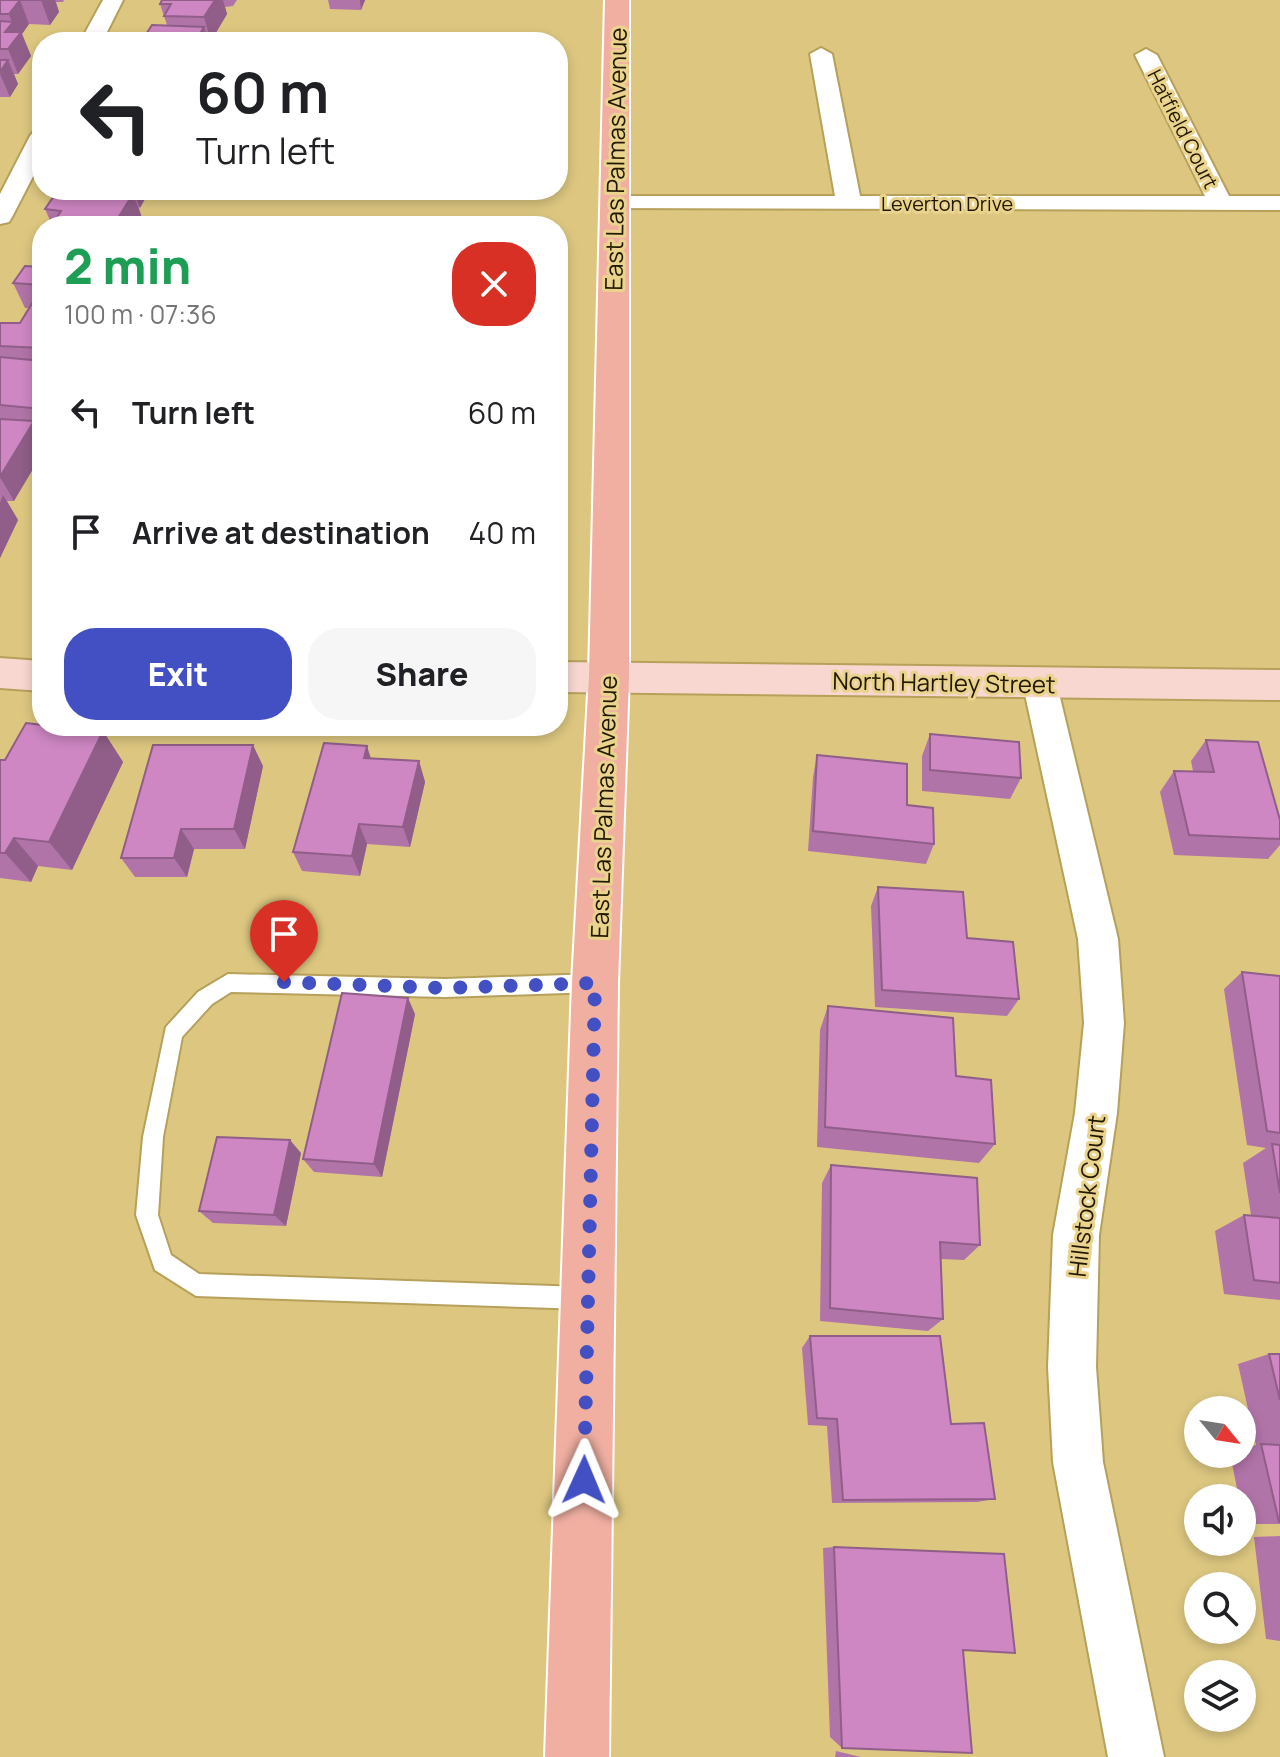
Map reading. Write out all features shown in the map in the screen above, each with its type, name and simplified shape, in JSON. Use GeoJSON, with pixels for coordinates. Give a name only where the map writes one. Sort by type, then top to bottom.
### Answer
{"type":"FeatureCollection","features":[{"type":"Feature","properties":{"kind":"main road","name":"East Las Palmas Avenue"},"geometry":{"type":"LineString","coordinates":[[577,1757],[595,983],[609,676],[617,0]]}},
{"type":"Feature","properties":{"kind":"street"},"geometry":{"type":"LineString","coordinates":[[96,32],[113,0]]}},
{"type":"Feature","properties":{"kind":"street"},"geometry":{"type":"LineString","coordinates":[[821,54],[849,203]]}},
{"type":"Feature","properties":{"kind":"street","name":"Hatfield Court"},"geometry":{"type":"LineString","coordinates":[[1146,55],[1221,203]]}},
{"type":"Feature","properties":{"kind":"street"},"geometry":{"type":"LineString","coordinates":[[0,217],[32,155]]}},
{"type":"Feature","properties":{"kind":"street","name":"Leverton Drive"},"geometry":{"type":"LineString","coordinates":[[614,203],[1280,203]]}},
{"type":"Feature","properties":{"kind":"street"},"geometry":{"type":"LineString","coordinates":[[0,673],[32,675]]}},
{"type":"Feature","properties":{"kind":"street","name":"North Hartley Street"},"geometry":{"type":"LineString","coordinates":[[568,677],[1040,685],[1280,685]]}},
{"type":"Feature","properties":{"kind":"street","name":"Hillstock Court"},"geometry":{"type":"LineString","coordinates":[[1040,685],[1098,939],[1104,1023],[1096,1113],[1076,1235],[1072,1367],[1078,1462],[1136,1757]]}},
{"type":"Feature","properties":{"kind":"lane"},"geometry":{"type":"LineString","coordinates":[[588,1298],[196,1285],[163,1262],[147,1215],[153,1137],[173,1033],[205,998],[228,983],[445,988],[595,983]]}},
{"type":"Feature","properties":{"kind":"building"},"geometry":{"type":"Polygon","coordinates":[[[0,0],[20,0],[9,14],[0,14],[0,0]]]}},
{"type":"Feature","properties":{"kind":"building"},"geometry":{"type":"Polygon","coordinates":[[[162,0],[215,0],[204,17],[164,16],[171,4],[160,4],[162,0]]]}},
{"type":"Feature","properties":{"kind":"building"},"geometry":{"type":"Polygon","coordinates":[[[0,21],[13,22],[5,32],[21,32],[8,49],[0,49],[0,21]]]}},
{"type":"Feature","properties":{"kind":"building"},"geometry":{"type":"Polygon","coordinates":[[[152,25],[204,27],[201,32],[147,32],[152,25]]]}},
{"type":"Feature","properties":{"kind":"building"},"geometry":{"type":"Polygon","coordinates":[[[0,60],[8,60],[0,72],[0,60]]]}},
{"type":"Feature","properties":{"kind":"building"},"geometry":{"type":"Polygon","coordinates":[[[51,200],[129,200],[119,216],[58,216],[61,211],[45,209],[51,200]]]}},
{"type":"Feature","properties":{"kind":"building"},"geometry":{"type":"Polygon","coordinates":[[[25,266],[32,266],[32,284],[13,283],[25,266]]]}},
{"type":"Feature","properties":{"kind":"building"},"geometry":{"type":"Polygon","coordinates":[[[32,304],[32,348],[0,346],[0,323],[20,323],[32,304]]]}},
{"type":"Feature","properties":{"kind":"building"},"geometry":{"type":"Polygon","coordinates":[[[0,357],[32,360],[32,408],[0,405],[0,357]]]}},
{"type":"Feature","properties":{"kind":"building"},"geometry":{"type":"Polygon","coordinates":[[[0,419],[32,421],[32,424],[0,477],[0,419]]]}},
{"type":"Feature","properties":{"kind":"building"},"geometry":{"type":"Polygon","coordinates":[[[26,723],[32,724],[32,736],[101,736],[49,842],[14,838],[5,853],[0,853],[0,760],[5,760],[26,723]]]}},
{"type":"Feature","properties":{"kind":"building"},"geometry":{"type":"Polygon","coordinates":[[[930,734],[1019,742],[1021,778],[930,770],[930,734]]]}},
{"type":"Feature","properties":{"kind":"building"},"geometry":{"type":"Polygon","coordinates":[[[1206,740],[1258,742],[1280,820],[1280,839],[1189,835],[1174,771],[1214,772],[1206,740]]]}},
{"type":"Feature","properties":{"kind":"building"},"geometry":{"type":"Polygon","coordinates":[[[324,743],[367,746],[364,758],[419,761],[403,827],[359,824],[352,856],[293,852],[324,743]]]}},
{"type":"Feature","properties":{"kind":"building"},"geometry":{"type":"Polygon","coordinates":[[[153,745],[253,745],[234,829],[181,829],[174,858],[121,858],[153,745]]]}},
{"type":"Feature","properties":{"kind":"building"},"geometry":{"type":"Polygon","coordinates":[[[817,755],[907,764],[907,805],[933,808],[934,844],[813,831],[817,755]]]}},
{"type":"Feature","properties":{"kind":"building"},"geometry":{"type":"Polygon","coordinates":[[[878,887],[963,892],[967,938],[1013,942],[1019,999],[882,990],[878,887]]]}},
{"type":"Feature","properties":{"kind":"building"},"geometry":{"type":"Polygon","coordinates":[[[1242,972],[1280,976],[1280,1133],[1267,1131],[1242,972]]]}},
{"type":"Feature","properties":{"kind":"building"},"geometry":{"type":"Polygon","coordinates":[[[342,993],[408,998],[374,1164],[303,1159],[342,993]]]}},
{"type":"Feature","properties":{"kind":"building"},"geometry":{"type":"Polygon","coordinates":[[[828,1006],[953,1018],[956,1076],[991,1080],[995,1144],[825,1127],[828,1006]]]}},
{"type":"Feature","properties":{"kind":"building"},"geometry":{"type":"Polygon","coordinates":[[[217,1137],[290,1140],[274,1215],[199,1211],[217,1137]]]}},
{"type":"Feature","properties":{"kind":"building"},"geometry":{"type":"Polygon","coordinates":[[[1272,1144],[1280,1145],[1280,1193],[1272,1144]]]}},
{"type":"Feature","properties":{"kind":"building"},"geometry":{"type":"Polygon","coordinates":[[[831,1165],[977,1178],[980,1245],[940,1242],[943,1319],[830,1308],[831,1165]]]}},
{"type":"Feature","properties":{"kind":"building"},"geometry":{"type":"Polygon","coordinates":[[[1244,1215],[1280,1218],[1280,1283],[1254,1280],[1244,1215]]]}},
{"type":"Feature","properties":{"kind":"building"},"geometry":{"type":"Polygon","coordinates":[[[810,1336],[940,1336],[951,1424],[984,1423],[995,1499],[843,1500],[837,1419],[817,1418],[810,1336]]]}},
{"type":"Feature","properties":{"kind":"building"},"geometry":{"type":"Polygon","coordinates":[[[1269,1354],[1280,1354],[1280,1400],[1269,1354]]]}},
{"type":"Feature","properties":{"kind":"building"},"geometry":{"type":"Polygon","coordinates":[[[1261,1444],[1280,1445],[1280,1522],[1279,1522],[1261,1444]]]}},
{"type":"Feature","properties":{"kind":"building"},"geometry":{"type":"Polygon","coordinates":[[[834,1547],[1004,1554],[1015,1653],[963,1650],[972,1753],[842,1748],[834,1547]]]}},
{"type":"Feature","properties":{"kind":"route"},"geometry":{"type":"LineString","coordinates":[[284,982],[445,988],[595,983],[584,1480]]}}]}
